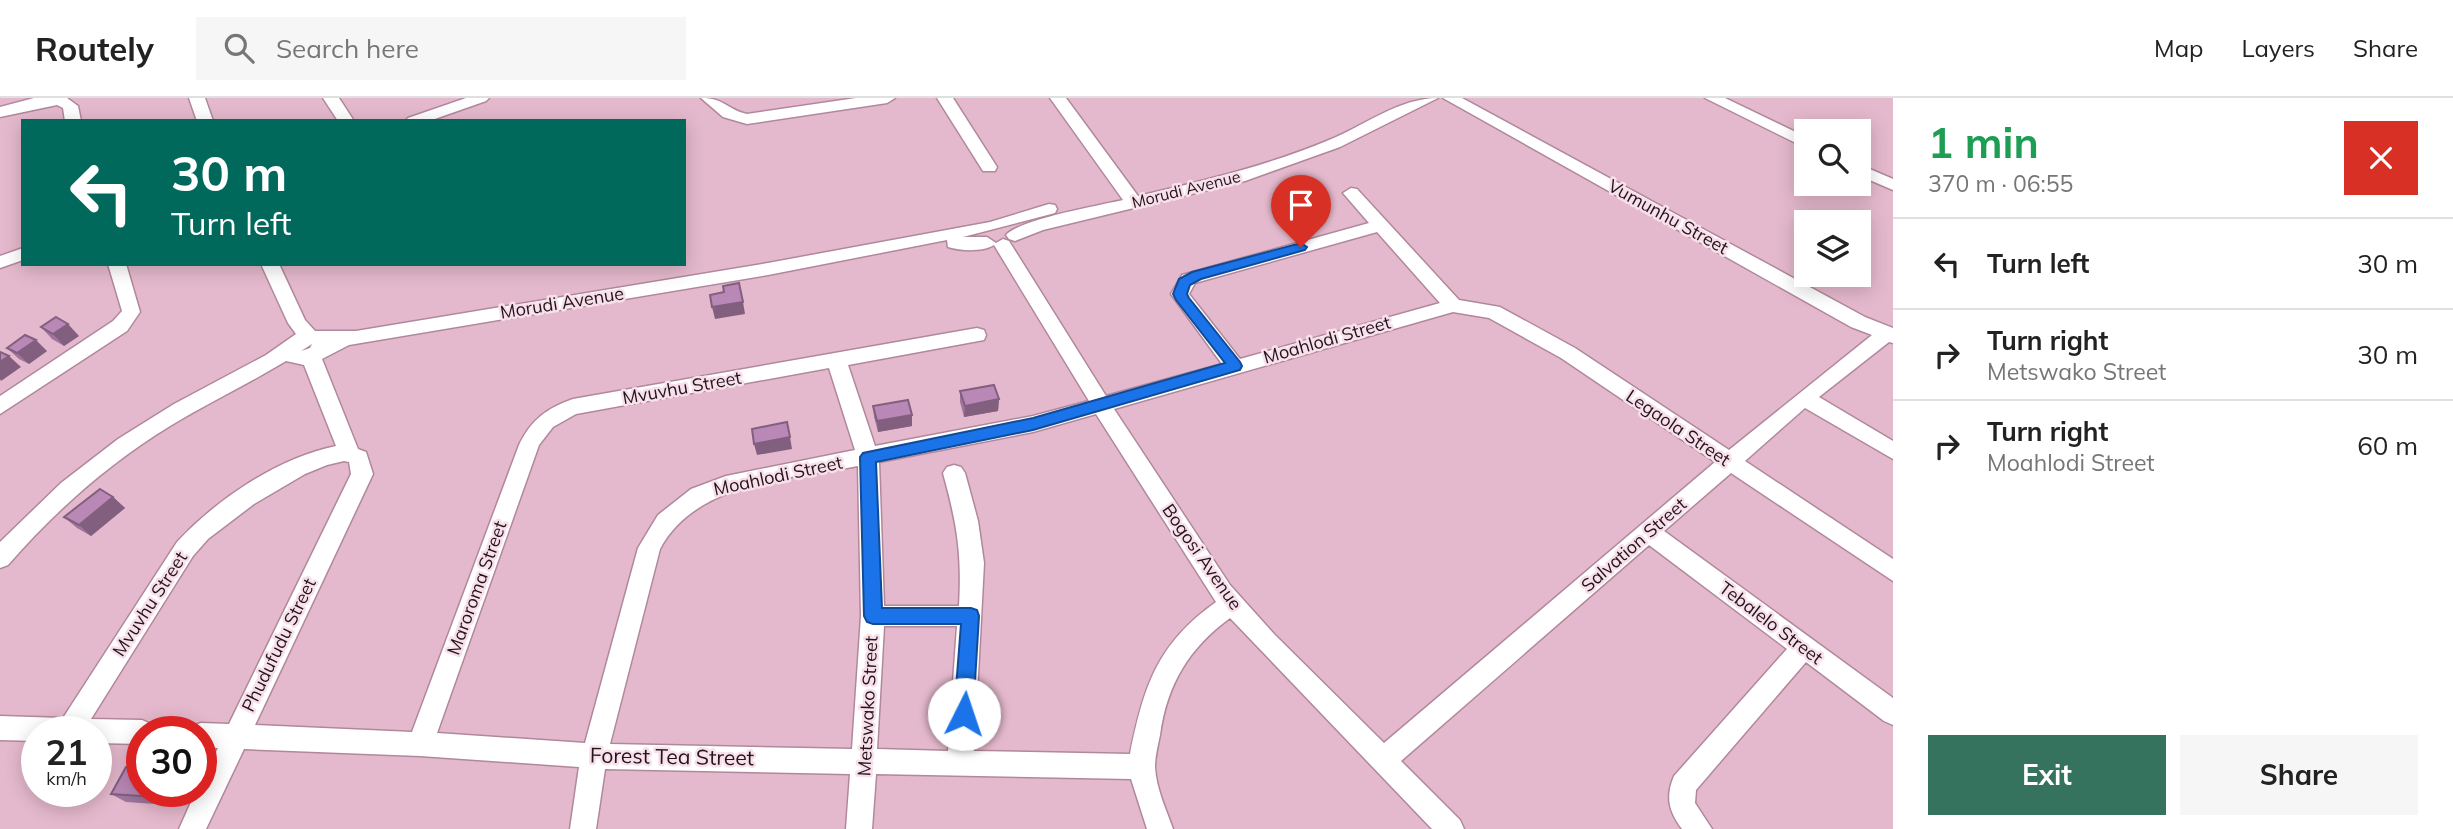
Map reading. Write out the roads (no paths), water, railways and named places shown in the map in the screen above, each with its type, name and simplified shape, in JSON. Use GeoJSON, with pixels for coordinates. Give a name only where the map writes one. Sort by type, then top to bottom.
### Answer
{"type":"FeatureCollection","features":[{"type":"Feature","properties":{"kind":"street"},"geometry":{"type":"LineString","coordinates":[[197,98],[204,119]]}},
{"type":"Feature","properties":{"kind":"street"},"geometry":{"type":"LineString","coordinates":[[331,98],[345,119]]}},
{"type":"Feature","properties":{"kind":"street"},"geometry":{"type":"LineString","coordinates":[[418,119],[459,101],[481,98]]}},
{"type":"Feature","properties":{"kind":"street"},"geometry":{"type":"LineString","coordinates":[[709,98],[728,114],[747,119],[833,102],[887,98]]}},
{"type":"Feature","properties":{"kind":"street"},"geometry":{"type":"LineString","coordinates":[[945,98],[989,167]]}},
{"type":"Feature","properties":{"kind":"street"},"geometry":{"type":"LineString","coordinates":[[1058,98],[1129,196]]}},
{"type":"Feature","properties":{"kind":"street","name":"Morudi Avenue"},"geometry":{"type":"LineString","coordinates":[[0,558],[61,494],[105,460],[172,415],[305,345],[768,269],[880,256],[998,235],[1038,226],[1129,196],[1302,147],[1409,98]]}},
{"type":"Feature","properties":{"kind":"street","name":"Morudi Avenue"},"geometry":{"type":"LineString","coordinates":[[1129,196],[1240,177],[1334,144],[1430,98]]}},
{"type":"Feature","properties":{"kind":"street","name":"Vumunhu Street"},"geometry":{"type":"LineString","coordinates":[[1451,98],[1858,323],[1890,334]]}},
{"type":"Feature","properties":{"kind":"street","name":"Vumunhu Street"},"geometry":{"type":"LineString","coordinates":[[1470,98],[1606,169],[1849,305],[1872,318],[1890,334]]}},
{"type":"Feature","properties":{"kind":"street"},"geometry":{"type":"LineString","coordinates":[[1713,98],[1794,137]]}},
{"type":"Feature","properties":{"kind":"street"},"geometry":{"type":"LineString","coordinates":[[0,112],[34,103],[60,100],[70,106],[73,119]]}},
{"type":"Feature","properties":{"kind":"street"},"geometry":{"type":"LineString","coordinates":[[1871,175],[1893,185]]}},
{"type":"Feature","properties":{"kind":"street"},"geometry":{"type":"LineString","coordinates":[[1350,193],[1453,306]]}},
{"type":"Feature","properties":{"kind":"street"},"geometry":{"type":"LineString","coordinates":[[1235,366],[1183,300],[1180,294],[1188,279],[1380,226]]}},
{"type":"Feature","properties":{"kind":"street","name":"Bogosi Avenue"},"geometry":{"type":"LineString","coordinates":[[998,235],[1210,576],[1232,604],[1451,829]]}},
{"type":"Feature","properties":{"kind":"street"},"geometry":{"type":"LineString","coordinates":[[0,262],[21,255]]}},
{"type":"Feature","properties":{"kind":"street"},"geometry":{"type":"LineString","coordinates":[[0,405],[120,327],[131,312],[129,296],[118,266]]}},
{"type":"Feature","properties":{"kind":"street"},"geometry":{"type":"LineString","coordinates":[[271,266],[355,456]]}},
{"type":"Feature","properties":{"kind":"street","name":"Moahlodi Street"},"geometry":{"type":"LineString","coordinates":[[583,829],[594,756],[649,548],[657,530],[669,515],[684,503],[718,486],[978,437],[1102,406],[1453,306]]}},
{"type":"Feature","properties":{"kind":"street","name":"Legaola Street"},"geometry":{"type":"LineString","coordinates":[[1453,306],[1483,309],[1527,329],[1567,353],[1893,571]]}},
{"type":"Feature","properties":{"kind":"street","name":"Salvation Street"},"geometry":{"type":"LineString","coordinates":[[1383,760],[1804,398],[1890,334]]}},
{"type":"Feature","properties":{"kind":"street","name":"Mvuvhu Street"},"geometry":{"type":"LineString","coordinates":[[535,432],[550,417],[573,407],[978,335]]}},
{"type":"Feature","properties":{"kind":"street"},"geometry":{"type":"LineString","coordinates":[[837,362],[868,457]]}},
{"type":"Feature","properties":{"kind":"street"},"geometry":{"type":"LineString","coordinates":[[1804,398],[1893,451]]}},
{"type":"Feature","properties":{"kind":"street","name":"Maroroma Street"},"geometry":{"type":"LineString","coordinates":[[420,744],[535,432]]}},
{"type":"Feature","properties":{"kind":"street","name":"Mvuvhu Street"},"geometry":{"type":"LineString","coordinates":[[78,716],[185,549],[214,520],[268,484],[314,461],[355,456]]}},
{"type":"Feature","properties":{"kind":"street","name":"Phudufudu Street"},"geometry":{"type":"LineString","coordinates":[[192,829],[362,474],[355,456]]}},
{"type":"Feature","properties":{"kind":"street","name":"Metswako Street"},"geometry":{"type":"LineString","coordinates":[[859,829],[873,616],[868,457]]}},
{"type":"Feature","properties":{"kind":"street"},"geometry":{"type":"LineString","coordinates":[[954,473],[967,521],[973,563],[960,762]]}},
{"type":"Feature","properties":{"kind":"street","name":"Tebalelo Street"},"geometry":{"type":"LineString","coordinates":[[1650,533],[1893,713]]}},
{"type":"Feature","properties":{"kind":"street"},"geometry":{"type":"LineString","coordinates":[[1160,829],[1142,766],[1151,707],[1161,678],[1174,655],[1191,634],[1232,604]]}},
{"type":"Feature","properties":{"kind":"street"},"geometry":{"type":"LineString","coordinates":[[873,616],[971,616]]}},
{"type":"Feature","properties":{"kind":"street"},"geometry":{"type":"LineString","coordinates":[[1699,829],[1682,807],[1683,785],[1804,647]]}},
{"type":"Feature","properties":{"kind":"street"},"geometry":{"type":"LineString","coordinates":[[0,728],[21,728]]}},
{"type":"Feature","properties":{"kind":"street","name":"Forest Tea Street"},"geometry":{"type":"LineString","coordinates":[[217,735],[420,744],[594,756],[1142,766]]}}]}
